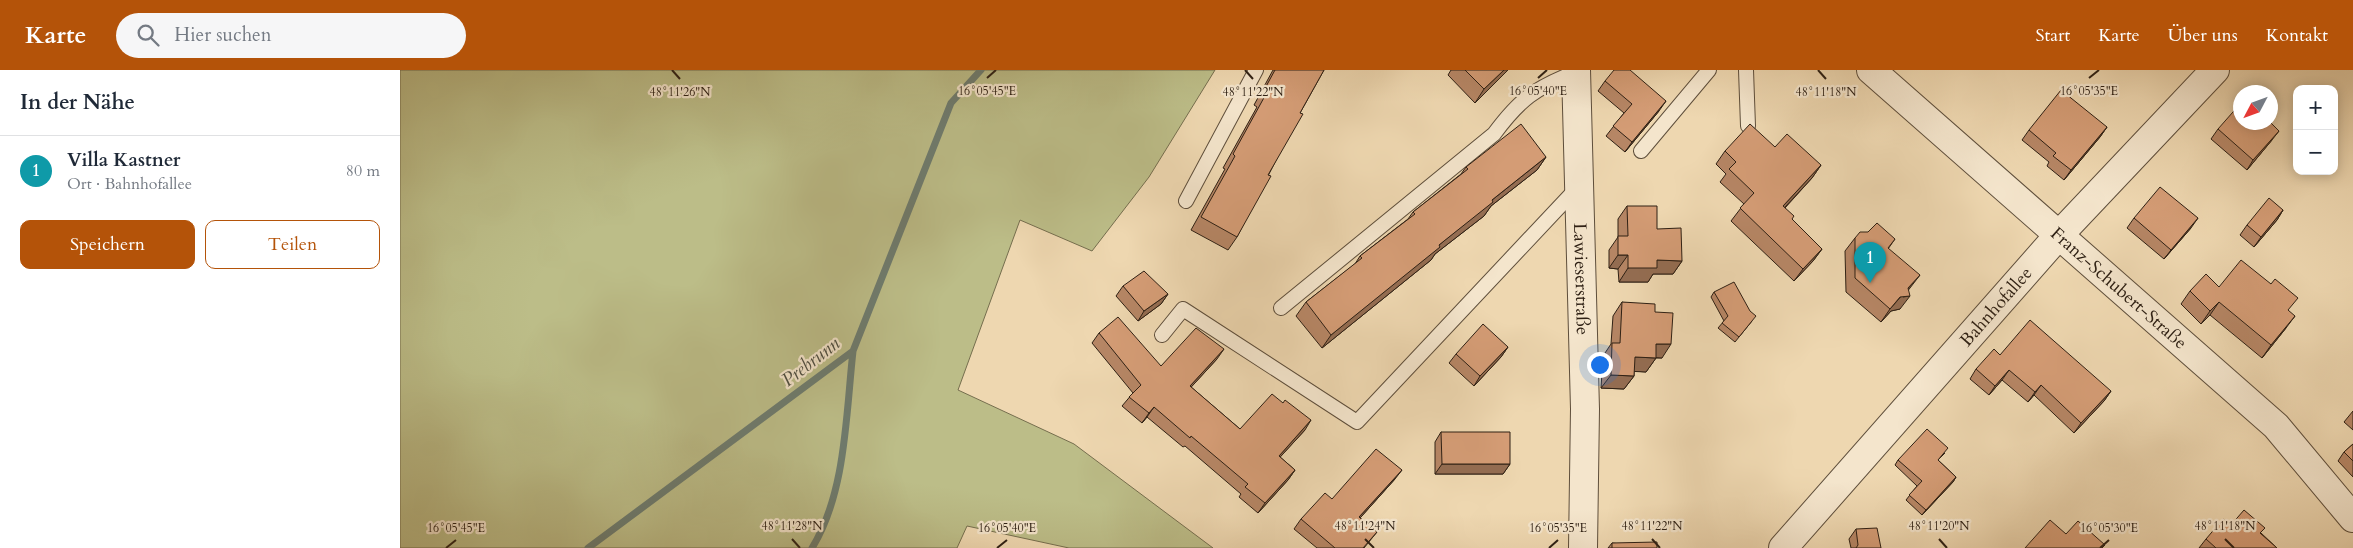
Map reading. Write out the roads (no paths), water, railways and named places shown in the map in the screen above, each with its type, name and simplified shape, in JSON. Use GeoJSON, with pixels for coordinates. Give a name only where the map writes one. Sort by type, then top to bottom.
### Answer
{"type":"FeatureCollection","features":[{"type":"Feature","properties":{"kind":"street","name":"Franz-Schubert-Straße"},"geometry":{"type":"LineString","coordinates":[[1871,70],[2276,426],[2353,518]]}},
{"type":"Feature","properties":{"kind":"street","name":"Bahnhofallee"},"geometry":{"type":"LineString","coordinates":[[1783,548],[2058,236],[2215,70]]}},
{"type":"Feature","properties":{"kind":"street","name":"Lawieserstraße"},"geometry":{"type":"LineString","coordinates":[[1576,71],[1585,409],[1583,548]]}},
{"type":"Feature","properties":{"kind":"lane"},"geometry":{"type":"LineString","coordinates":[[1186,201],[1256,70]]}},
{"type":"Feature","properties":{"kind":"lane"},"geometry":{"type":"LineString","coordinates":[[1641,151],[1709,70]]}},
{"type":"Feature","properties":{"kind":"lane"},"geometry":{"type":"LineString","coordinates":[[1746,70],[1748,126]]}},
{"type":"Feature","properties":{"kind":"lane"},"geometry":{"type":"LineString","coordinates":[[1281,308],[1494,134],[1512,109],[1531,93],[1576,71]]}},
{"type":"Feature","properties":{"kind":"lane"},"geometry":{"type":"LineString","coordinates":[[1162,335],[1183,309],[1357,422],[1579,186]]}},
{"type":"Feature","properties":{"kind":"waterway","name":"Prebrunn"},"geometry":{"type":"LineString","coordinates":[[588,548],[853,351],[951,103],[981,70]]}},
{"type":"Feature","properties":{"kind":"waterway"},"geometry":{"type":"LineString","coordinates":[[812,548],[832,503],[838,478],[846,427],[853,351]]}},
{"type":"Feature","properties":{"kind":"place","name":"Villa Kastner"},"geometry":{"type":"Point","coordinates":[1870,283]}}]}
